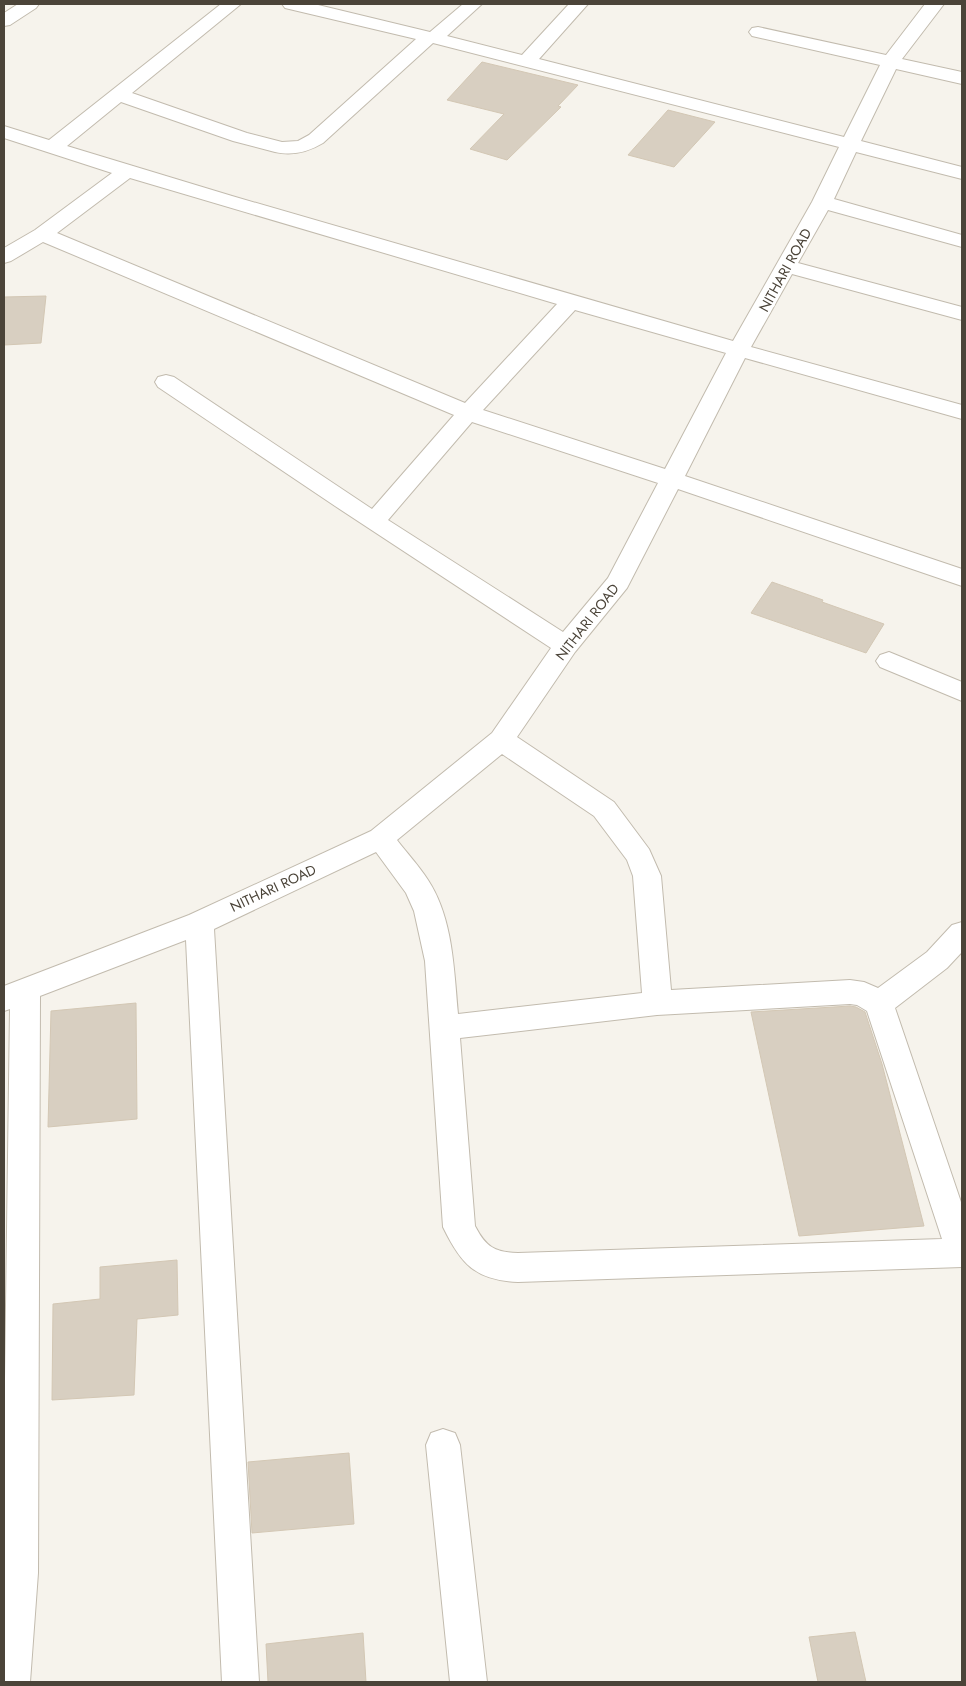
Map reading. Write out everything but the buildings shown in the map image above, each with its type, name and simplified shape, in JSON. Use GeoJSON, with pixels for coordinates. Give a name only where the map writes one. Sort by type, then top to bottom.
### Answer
{"type":"FeatureCollection","features":[{"type":"Feature","properties":{"kind":"street"},"geometry":{"type":"LineString","coordinates":[[4,21],[30,4]]}},
{"type":"Feature","properties":{"kind":"street"},"geometry":{"type":"LineString","coordinates":[[52,148],[232,4]]}},
{"type":"Feature","properties":{"kind":"street"},"geometry":{"type":"LineString","coordinates":[[291,4],[359,19],[962,173]]}},
{"type":"Feature","properties":{"kind":"street"},"geometry":{"type":"LineString","coordinates":[[359,19],[376,4]]}},
{"type":"Feature","properties":{"kind":"street"},"geometry":{"type":"LineString","coordinates":[[118,95],[240,137],[282,148],[302,147],[316,139],[473,4]]}},
{"type":"Feature","properties":{"kind":"street"},"geometry":{"type":"LineString","coordinates":[[526,62],[579,4]]}},
{"type":"Feature","properties":{"kind":"street","name":"NITHARI ROAD"},"geometry":{"type":"LineString","coordinates":[[14,994],[199,923],[382,838],[500,740],[566,646],[618,582],[738,351],[822,202],[891,61],[923,17],[935,4]]}},
{"type":"Feature","properties":{"kind":"street"},"geometry":{"type":"LineString","coordinates":[[758,32],[962,78]]}},
{"type":"Feature","properties":{"kind":"street"},"geometry":{"type":"LineString","coordinates":[[4,132],[127,171],[570,302],[738,351],[962,412]]}},
{"type":"Feature","properties":{"kind":"street"},"geometry":{"type":"LineString","coordinates":[[4,257],[42,234],[127,171]]}},
{"type":"Feature","properties":{"kind":"street"},"geometry":{"type":"LineString","coordinates":[[822,202],[962,241]]}},
{"type":"Feature","properties":{"kind":"street"},"geometry":{"type":"LineString","coordinates":[[42,234],[468,413],[671,478],[962,578]]}},
{"type":"Feature","properties":{"kind":"street"},"geometry":{"type":"LineString","coordinates":[[786,266],[962,314]]}},
{"type":"Feature","properties":{"kind":"street"},"geometry":{"type":"LineString","coordinates":[[375,520],[468,413],[570,302]]}},
{"type":"Feature","properties":{"kind":"street"},"geometry":{"type":"LineString","coordinates":[[166,382],[343,501],[375,520],[566,646]]}},
{"type":"Feature","properties":{"kind":"street"},"geometry":{"type":"LineString","coordinates":[[889,661],[962,692]]}},
{"type":"Feature","properties":{"kind":"street"},"geometry":{"type":"LineString","coordinates":[[500,740],[604,809],[639,856],[648,876],[657,1003]]}},
{"type":"Feature","properties":{"kind":"street"},"geometry":{"type":"LineString","coordinates":[[382,838],[418,888],[428,911],[439,961],[444,1028],[459,1227],[469,1247],[485,1263],[506,1268],[962,1252],[879,1004],[864,994],[850,992],[657,1003],[444,1028]]}},
{"type":"Feature","properties":{"kind":"street"},"geometry":{"type":"LineString","coordinates":[[199,923],[240,1682]]}},
{"type":"Feature","properties":{"kind":"street"},"geometry":{"type":"LineString","coordinates":[[879,1004],[937,960],[962,933]]}},
{"type":"Feature","properties":{"kind":"street"},"geometry":{"type":"LineString","coordinates":[[11,1682],[20,1573],[14,994]]}},
{"type":"Feature","properties":{"kind":"street"},"geometry":{"type":"LineString","coordinates":[[443,1445],[469,1682]]}}]}
